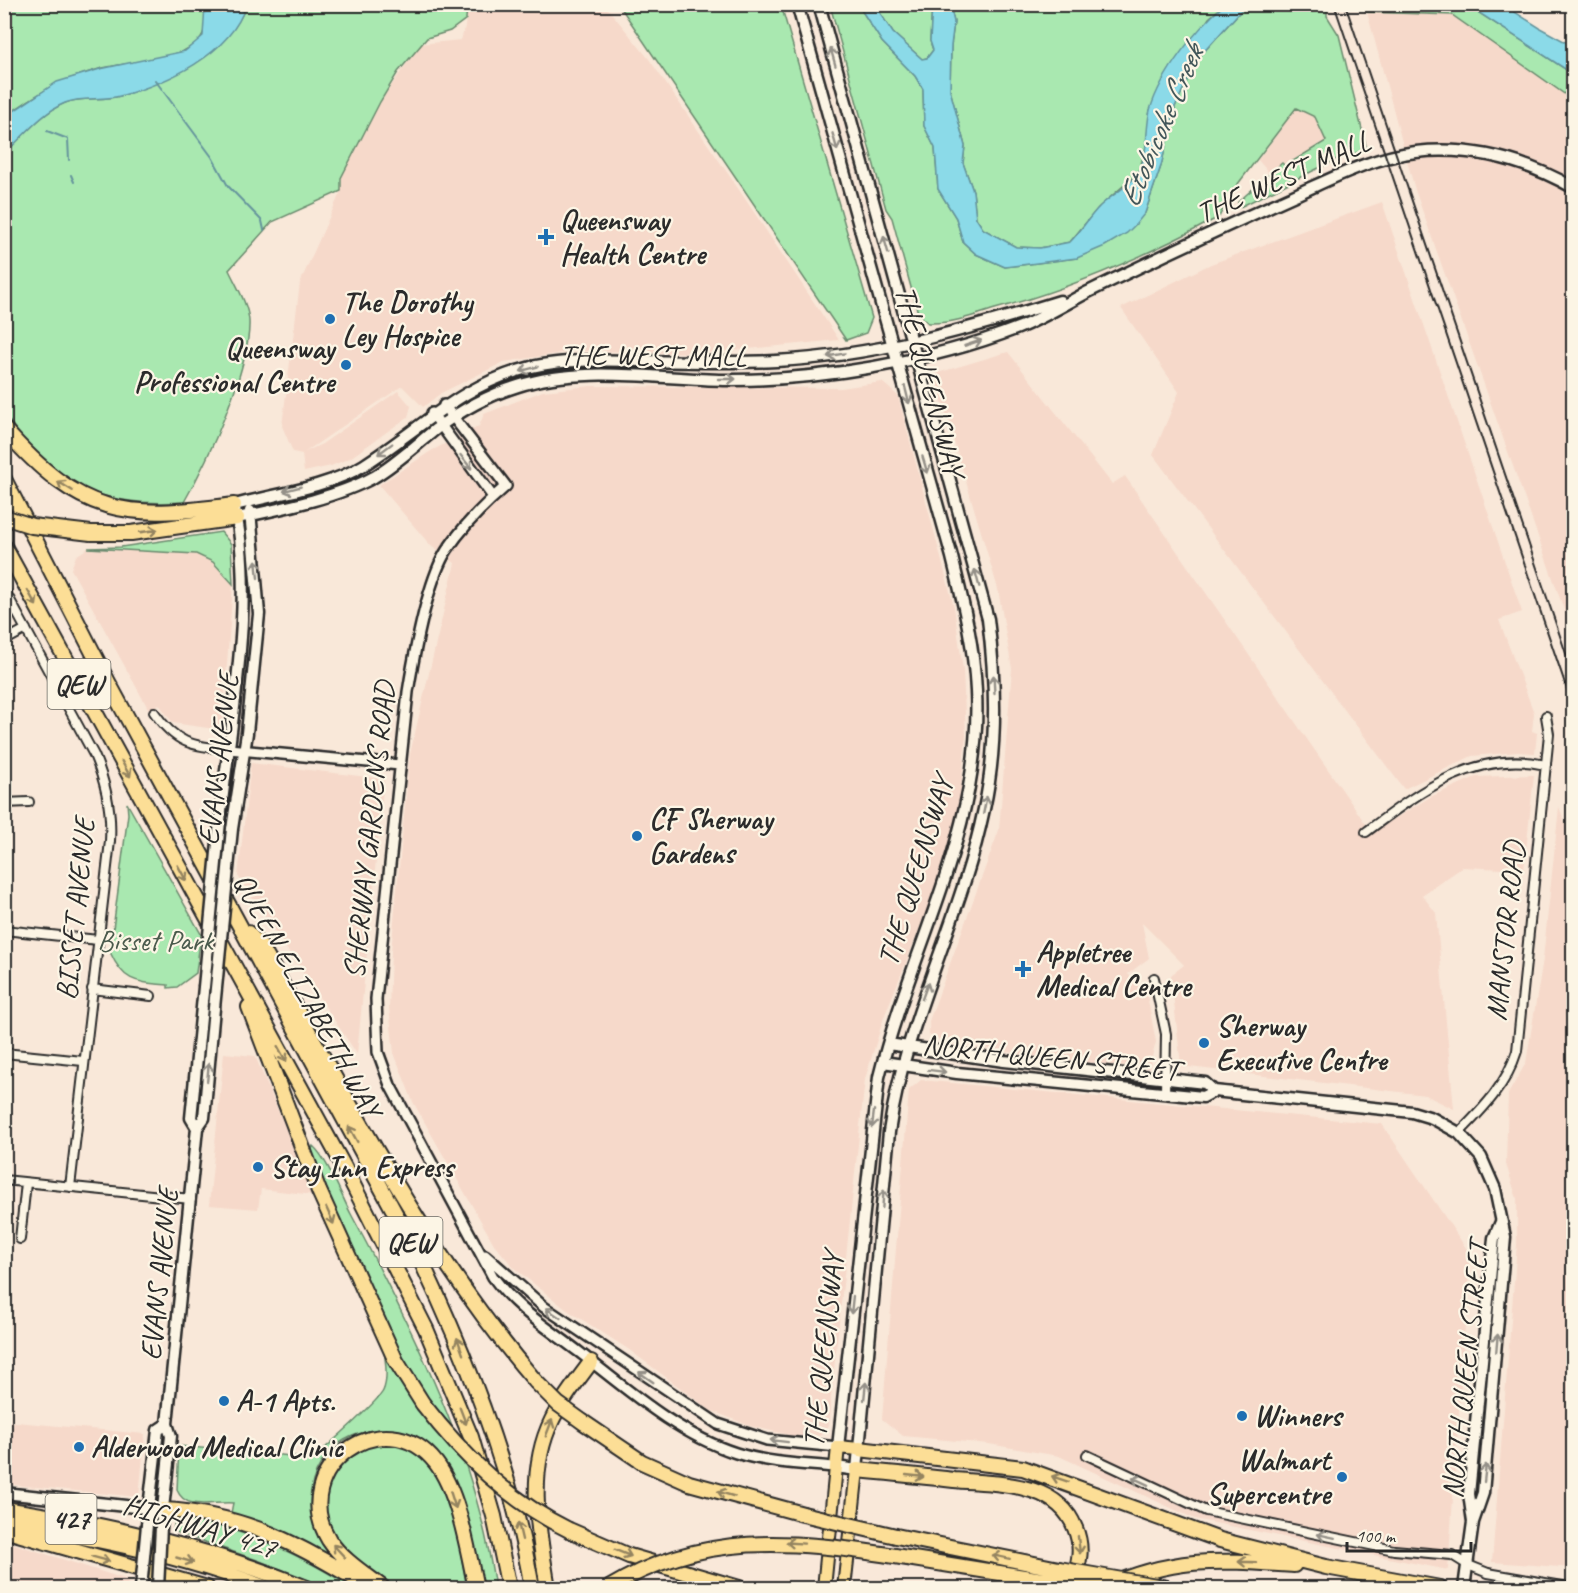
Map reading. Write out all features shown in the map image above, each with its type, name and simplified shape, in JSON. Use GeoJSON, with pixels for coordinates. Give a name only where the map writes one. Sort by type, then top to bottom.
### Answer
{"type":"FeatureCollection","features":[{"type":"Feature","properties":{"kind":"highway"},"geometry":{"type":"LineString","coordinates":[[4,429],[31,459],[54,479],[86,498],[118,509],[146,513],[240,513]]}},
{"type":"Feature","properties":{"kind":"highway","name":"QUEEN ELIZABETH WAY"},"geometry":{"type":"LineString","coordinates":[[4,479],[108,682],[234,919],[389,1201],[456,1335],[503,1466],[532,1588]]}},
{"type":"Feature","properties":{"kind":"highway"},"geometry":{"type":"LineString","coordinates":[[4,518],[32,526],[91,533],[131,533],[240,513]]}},
{"type":"Feature","properties":{"kind":"highway","name":"QUEEN ELIZABETH WAY"},"geometry":{"type":"LineString","coordinates":[[4,546],[343,1165],[426,1329],[471,1437],[494,1516],[509,1588]]}},
{"type":"Feature","properties":{"kind":"highway"},"geometry":{"type":"LineString","coordinates":[[234,919],[261,947],[376,1148],[460,1285],[497,1337],[558,1404],[642,1462],[689,1483],[803,1514],[1102,1588],[1163,1566],[1200,1561],[1326,1568]]}},
{"type":"Feature","properties":{"kind":"highway"},"geometry":{"type":"LineString","coordinates":[[233,966],[319,1191],[396,1361],[423,1404],[464,1455],[526,1505],[569,1530],[629,1556],[739,1588]]}},
{"type":"Feature","properties":{"kind":"highway"},"geometry":{"type":"LineString","coordinates":[[548,1588],[539,1531],[537,1496],[542,1447],[552,1420],[591,1362]]}},
{"type":"Feature","properties":{"kind":"highway"},"geometry":{"type":"LineString","coordinates":[[383,1588],[357,1569],[330,1541],[319,1513],[318,1500],[326,1472],[343,1451],[360,1442],[382,1437],[395,1438],[420,1448],[436,1463],[454,1503],[476,1588]]}},
{"type":"Feature","properties":{"kind":"highway"},"geometry":{"type":"LineString","coordinates":[[859,1449],[1023,1468],[1080,1486],[1220,1540],[1326,1568],[1440,1588]]}},
{"type":"Feature","properties":{"kind":"highway"},"geometry":{"type":"LineString","coordinates":[[857,1470],[1006,1485],[1034,1491],[1050,1498],[1070,1517],[1080,1547],[1077,1570],[1068,1588]]}},
{"type":"Feature","properties":{"kind":"highway","name":"HIGHWAY 427"},"geometry":{"type":"LineString","coordinates":[[4,1509],[91,1522],[167,1540],[237,1562],[307,1588]]}},
{"type":"Feature","properties":{"kind":"highway"},"geometry":{"type":"LineString","coordinates":[[155,1509],[206,1514],[263,1530],[371,1588]]}},
{"type":"Feature","properties":{"kind":"highway","name":"HIGHWAY 427"},"geometry":{"type":"LineString","coordinates":[[4,1522],[87,1537],[179,1558],[266,1588]]}},
{"type":"Feature","properties":{"kind":"highway"},"geometry":{"type":"LineString","coordinates":[[4,1530],[207,1588]]}},
{"type":"Feature","properties":{"kind":"highway"},"geometry":{"type":"LineString","coordinates":[[609,1588],[672,1559],[734,1545],[792,1543],[1170,1588]]}},
{"type":"Feature","properties":{"kind":"highway"},"geometry":{"type":"LineString","coordinates":[[182,1581],[197,1588]]}},
{"type":"Feature","properties":{"kind":"main road","name":"THE QUEENSWAY"},"geometry":{"type":"LineString","coordinates":[[797,4],[894,344],[954,568],[975,665],[976,705],[973,764],[965,807],[947,875],[883,1062],[871,1139],[824,1588]]}},
{"type":"Feature","properties":{"kind":"main road","name":"THE QUEENSWAY"},"geometry":{"type":"LineString","coordinates":[[819,4],[988,619],[994,674],[994,732],[984,811],[956,904],[907,1046],[889,1132],[844,1588]]}},
{"type":"Feature","properties":{"kind":"main road","name":"THE WEST MALL"},"geometry":{"type":"LineString","coordinates":[[240,513],[332,493],[374,477],[440,426],[491,396],[546,379],[576,375],[726,380],[788,377],[917,358],[1021,327],[1089,292],[1340,174],[1389,156],[1441,151],[1499,157],[1545,172],[1574,188]]}},
{"type":"Feature","properties":{"kind":"main road","name":"THE WEST MALL"},"geometry":{"type":"LineString","coordinates":[[240,513],[249,501],[335,478],[362,466],[444,405],[503,376],[531,367],[564,362],[821,358],[968,330],[1089,292]]}},
{"type":"Feature","properties":{"kind":"main road","name":"EVANS AVENUE"},"geometry":{"type":"LineString","coordinates":[[197,1128],[191,1118],[242,599],[240,513]]}},
{"type":"Feature","properties":{"kind":"main road","name":"EVANS AVENUE"},"geometry":{"type":"LineString","coordinates":[[141,1588],[147,1525],[155,1509],[171,1436],[167,1424],[197,1128],[204,1118],[232,829],[259,614],[240,513]]}},
{"type":"Feature","properties":{"kind":"main road"},"geometry":{"type":"LineString","coordinates":[[947,875],[947,887],[956,904]]}},
{"type":"Feature","properties":{"kind":"main road","name":"NORTH QUEEN STREET"},"geometry":{"type":"LineString","coordinates":[[888,1044],[1004,1061],[1205,1083],[1214,1091]]}},
{"type":"Feature","properties":{"kind":"main road","name":"NORTH QUEEN STREET"},"geometry":{"type":"LineString","coordinates":[[883,1062],[1203,1097],[1214,1091],[1396,1109],[1432,1118],[1459,1133],[1473,1146],[1487,1169],[1495,1189],[1505,1237],[1483,1493],[1473,1522],[1464,1588]]}},
{"type":"Feature","properties":{"kind":"main road","name":"SHERWAY GARDENS ROAD"},"geometry":{"type":"LineString","coordinates":[[838,1447],[859,1449]]}},
{"type":"Feature","properties":{"kind":"main road","name":"SHERWAY GARDENS ROAD"},"geometry":{"type":"LineString","coordinates":[[836,1467],[857,1470]]}},
{"type":"Feature","properties":{"kind":"main road"},"geometry":{"type":"LineString","coordinates":[[4,1493],[155,1509]]}},
{"type":"Feature","properties":{"kind":"main road","name":"EVANS AVENUE"},"geometry":{"type":"LineString","coordinates":[[155,1509],[161,1527],[158,1588]]}},
{"type":"Feature","properties":{"kind":"street"},"geometry":{"type":"LineString","coordinates":[[444,405],[453,418]]}},
{"type":"Feature","properties":{"kind":"street"},"geometry":{"type":"LineString","coordinates":[[432,413],[493,497]]}},
{"type":"Feature","properties":{"kind":"street","name":"SHERWAY GARDENS ROAD"},"geometry":{"type":"LineString","coordinates":[[453,418],[506,486],[493,497],[448,548],[439,568],[413,661],[376,999],[378,1052],[399,1104],[483,1254],[493,1277],[506,1295],[646,1404],[689,1431],[736,1453],[769,1460],[836,1467]]}},
{"type":"Feature","properties":{"kind":"street"},"geometry":{"type":"LineString","coordinates":[[1574,528],[1574,543]]}},
{"type":"Feature","properties":{"kind":"street","name":"BISSET AVENUE"},"geometry":{"type":"LineString","coordinates":[[4,589],[94,755],[106,786],[110,805],[110,841],[70,1186]]}},
{"type":"Feature","properties":{"kind":"street"},"geometry":{"type":"LineString","coordinates":[[4,641],[26,629]]}},
{"type":"Feature","properties":{"kind":"street"},"geometry":{"type":"LineString","coordinates":[[154,712],[168,730],[183,741],[229,749],[400,765]]}},
{"type":"Feature","properties":{"kind":"street","name":"MANSTOR ROAD"},"geometry":{"type":"LineString","coordinates":[[1459,1133],[1501,1086],[1512,1067],[1517,1051],[1549,734],[1546,716]]}},
{"type":"Feature","properties":{"kind":"street"},"geometry":{"type":"LineString","coordinates":[[1365,832],[1416,795],[1461,772],[1505,761],[1546,765]]}},
{"type":"Feature","properties":{"kind":"street"},"geometry":{"type":"LineString","coordinates":[[4,803],[29,802]]}},
{"type":"Feature","properties":{"kind":"street"},"geometry":{"type":"LineString","coordinates":[[4,930],[98,940]]}},
{"type":"Feature","properties":{"kind":"street"},"geometry":{"type":"LineString","coordinates":[[1154,978],[1166,1034],[1165,1093]]}},
{"type":"Feature","properties":{"kind":"street"},"geometry":{"type":"LineString","coordinates":[[92,989],[151,996]]}},
{"type":"Feature","properties":{"kind":"street"},"geometry":{"type":"LineString","coordinates":[[4,1053],[83,1061]]}},
{"type":"Feature","properties":{"kind":"street"},"geometry":{"type":"LineString","coordinates":[[4,1180],[191,1199]]}},
{"type":"Feature","properties":{"kind":"street"},"geometry":{"type":"LineString","coordinates":[[20,1239],[26,1183]]}},
{"type":"Feature","properties":{"kind":"street","name":"SHERWAY GARDENS ROAD"},"geometry":{"type":"LineString","coordinates":[[483,1254],[544,1307],[718,1424],[767,1440],[838,1447]]}},
{"type":"Feature","properties":{"kind":"street"},"geometry":{"type":"LineString","coordinates":[[579,1352],[589,1337]]}},
{"type":"Feature","properties":{"kind":"street"},"geometry":{"type":"LineString","coordinates":[[591,1362],[601,1346]]}},
{"type":"Feature","properties":{"kind":"street"},"geometry":{"type":"LineString","coordinates":[[1087,1455],[1206,1511],[1394,1550],[1452,1555],[1488,1573],[1574,1588]]}},
{"type":"Feature","properties":{"kind":"shaded area","name":"Queensway Health Centre"},"geometry":{"type":"Polygon","coordinates":[[[467,5],[605,5],[649,59],[839,340],[706,353],[575,351],[504,362],[441,393],[423,407],[402,386],[305,452],[322,444],[398,391],[411,406],[408,417],[350,458],[331,466],[304,472],[302,454],[293,452],[282,426],[300,283],[341,191],[341,178],[380,102],[420,44],[461,40],[467,5]]]}},
{"type":"Feature","properties":{"kind":"shaded area"},"geometry":{"type":"Polygon","coordinates":[[[1367,12],[1452,15],[1573,100],[1573,635],[1415,190],[1367,12]]]}},
{"type":"Feature","properties":{"kind":"shaded area"},"geometry":{"type":"Polygon","coordinates":[[[1296,108],[1315,117],[1326,141],[1284,166],[1282,163],[1269,173],[1258,160],[1296,108]]]}},
{"type":"Feature","properties":{"kind":"shaded area"},"geometry":{"type":"Polygon","coordinates":[[[1382,202],[1522,612],[1499,620],[1534,713],[1532,731],[1537,733],[1535,753],[1518,752],[1472,756],[1404,789],[1153,455],[1179,392],[1121,308],[1211,264],[1382,202]]]}},
{"type":"Feature","properties":{"kind":"shaded area"},"geometry":{"type":"Polygon","coordinates":[[[1008,352],[1112,484],[1125,476],[1372,833],[1430,797],[1476,777],[1534,775],[1524,870],[1463,867],[1422,895],[1436,913],[1454,1109],[1425,1095],[1181,1066],[1171,975],[1184,965],[1142,923],[1149,958],[1128,974],[1147,995],[1156,1042],[1149,1068],[1044,1058],[943,1041],[929,1035],[929,1021],[999,830],[1012,669],[998,589],[934,374],[1008,352]]]}},
{"type":"Feature","properties":{"kind":"shaded area","name":"CF Sherway Gardens"},"geometry":{"type":"Polygon","coordinates":[[[882,382],[898,396],[954,607],[963,670],[966,736],[959,809],[939,880],[884,1017],[865,1079],[828,1426],[820,1436],[794,1436],[750,1426],[710,1410],[628,1349],[567,1310],[514,1268],[494,1244],[413,1102],[394,1053],[389,1008],[391,952],[410,754],[455,563],[431,546],[379,485],[431,451],[479,426],[484,414],[543,391],[591,386],[841,388],[882,382]]]}},
{"type":"Feature","properties":{"kind":"shaded area"},"geometry":{"type":"Polygon","coordinates":[[[88,548],[196,554],[213,562],[233,584],[222,730],[173,723],[159,704],[149,710],[71,569],[76,556],[88,548]]]}},
{"type":"Feature","properties":{"kind":"shaded area"},"geometry":{"type":"Polygon","coordinates":[[[251,763],[384,779],[357,1054],[238,876],[251,763]]]}},
{"type":"Feature","properties":{"kind":"shaded area"},"geometry":{"type":"Polygon","coordinates":[[[1559,807],[1574,846],[1573,1568],[1492,1562],[1517,1244],[1517,1199],[1506,1164],[1508,1094],[1526,1063],[1543,959],[1559,807]]]}},
{"type":"Feature","properties":{"kind":"shaded area"},"geometry":{"type":"Polygon","coordinates":[[[224,1053],[255,1056],[314,1195],[261,1189],[258,1209],[209,1205],[224,1053]]]}},
{"type":"Feature","properties":{"kind":"shaded area"},"geometry":{"type":"Polygon","coordinates":[[[921,1080],[1382,1124],[1470,1254],[1448,1570],[1195,1519],[1059,1456],[989,1444],[903,1436],[882,1419],[909,1090],[921,1080]]]}},
{"type":"Feature","properties":{"kind":"shaded area"},"geometry":{"type":"Polygon","coordinates":[[[5,1421],[145,1434],[139,1497],[5,1484],[5,1421]]]}},
{"type":"Feature","properties":{"kind":"shaded area"},"geometry":{"type":"Polygon","coordinates":[[[5,1541],[128,1580],[127,1588],[5,1588],[5,1541]]]}},
{"type":"Feature","properties":{"kind":"green space"},"geometry":{"type":"Polygon","coordinates":[[[5,5],[205,5],[205,26],[200,39],[187,49],[176,54],[99,69],[72,78],[27,101],[5,117],[5,5]]]}},
{"type":"Feature","properties":{"kind":"green space"},"geometry":{"type":"Polygon","coordinates":[[[246,5],[467,5],[466,19],[450,31],[427,38],[398,72],[341,178],[341,191],[272,222],[229,270],[246,308],[249,321],[248,340],[226,414],[184,502],[153,503],[103,495],[81,487],[61,475],[42,459],[5,415],[4,153],[56,107],[71,101],[120,96],[156,83],[194,63],[226,37],[238,22],[246,5]]]}},
{"type":"Feature","properties":{"kind":"green space"},"geometry":{"type":"Polygon","coordinates":[[[619,5],[781,5],[872,318],[866,333],[846,340],[619,5]]]}},
{"type":"Feature","properties":{"kind":"green space"},"geometry":{"type":"Polygon","coordinates":[[[830,5],[858,5],[882,42],[915,76],[923,89],[924,126],[935,148],[938,189],[956,218],[963,242],[976,254],[1005,267],[1077,258],[1145,213],[1161,166],[1175,107],[1187,81],[1200,56],[1246,5],[1327,5],[1327,16],[1339,35],[1367,150],[1341,157],[1238,208],[1238,202],[1282,163],[1285,166],[1326,141],[1315,117],[1296,108],[1231,193],[1219,217],[1081,281],[962,319],[928,323],[918,313],[892,218],[886,209],[830,5]]]}},
{"type":"Feature","properties":{"kind":"green space"},"geometry":{"type":"Polygon","coordinates":[[[875,5],[932,5],[930,41],[933,50],[927,58],[922,59],[893,33],[875,5]]]}},
{"type":"Feature","properties":{"kind":"green space"},"geometry":{"type":"Polygon","coordinates":[[[950,5],[1224,5],[1209,18],[1150,110],[1146,148],[1138,173],[1098,208],[1070,242],[1040,248],[1016,247],[983,229],[976,218],[973,191],[963,163],[965,146],[950,90],[954,22],[950,5]]]}},
{"type":"Feature","properties":{"kind":"green space"},"geometry":{"type":"Polygon","coordinates":[[[1363,5],[1467,5],[1573,74],[1573,100],[1452,15],[1367,12],[1363,5]]]}},
{"type":"Feature","properties":{"kind":"green space"},"geometry":{"type":"Polygon","coordinates":[[[221,532],[231,544],[233,584],[213,562],[196,554],[88,548],[121,547],[221,532]]]}},
{"type":"Feature","properties":{"kind":"green space","name":"Bisset Park"},"geometry":{"type":"Polygon","coordinates":[[[127,803],[201,934],[196,973],[177,987],[168,988],[168,985],[132,979],[120,970],[110,952],[128,814],[127,803]]]}},
{"type":"Feature","properties":{"kind":"green space"},"geometry":{"type":"Polygon","coordinates":[[[313,1146],[324,1159],[334,1178],[440,1395],[474,1490],[495,1588],[479,1588],[454,1485],[440,1457],[425,1443],[406,1435],[379,1431],[356,1435],[336,1446],[321,1463],[312,1484],[310,1507],[317,1532],[332,1555],[328,1559],[281,1531],[231,1513],[233,1503],[194,1503],[181,1497],[177,1490],[179,1446],[314,1458],[362,1414],[383,1391],[386,1371],[382,1343],[373,1309],[347,1236],[311,1152],[313,1146]]]}},
{"type":"Feature","properties":{"kind":"green space"},"geometry":{"type":"Polygon","coordinates":[[[389,1442],[421,1456],[438,1475],[455,1523],[467,1588],[392,1588],[354,1560],[336,1541],[330,1527],[326,1499],[328,1486],[334,1473],[352,1452],[366,1445],[389,1442]]]}},
{"type":"Feature","properties":{"kind":"green space"},"geometry":{"type":"Polygon","coordinates":[[[176,1515],[225,1527],[268,1543],[289,1552],[353,1588],[326,1588],[260,1561],[173,1531],[176,1515]]]}},
{"type":"Feature","properties":{"kind":"water"},"geometry":{"type":"Polygon","coordinates":[[[205,5],[246,5],[238,23],[226,38],[195,64],[176,75],[138,90],[113,97],[71,101],[56,107],[40,119],[5,153],[5,117],[57,82],[100,69],[185,51],[203,36],[205,5]]]}},
{"type":"Feature","properties":{"kind":"water","name":"Etobicoke Creek"},"geometry":{"type":"Polygon","coordinates":[[[858,5],[875,5],[893,33],[922,59],[927,58],[933,50],[930,41],[932,5],[950,5],[954,22],[950,90],[965,146],[963,163],[973,191],[976,218],[983,229],[1016,247],[1040,248],[1070,242],[1100,206],[1135,178],[1144,158],[1150,110],[1162,81],[1191,39],[1224,5],[1246,5],[1200,56],[1187,81],[1175,107],[1161,166],[1145,213],[1136,224],[1127,233],[1105,246],[1077,258],[1005,267],[976,254],[963,242],[956,218],[938,189],[935,148],[924,126],[923,89],[915,76],[882,42],[858,5]]]}},
{"type":"Feature","properties":{"kind":"water"},"geometry":{"type":"Polygon","coordinates":[[[1467,5],[1504,5],[1573,46],[1573,74],[1467,5]]]}},
{"type":"Feature","properties":{"kind":"waterway"},"geometry":{"type":"LineString","coordinates":[[155,80],[212,157],[228,186],[262,221],[264,230]]}},
{"type":"Feature","properties":{"kind":"waterway"},"geometry":{"type":"LineString","coordinates":[[47,131],[68,139],[69,160]]}},
{"type":"Feature","properties":{"kind":"waterway"},"geometry":{"type":"LineString","coordinates":[[71,175],[74,182]]}},
{"type":"Feature","properties":{"kind":"railway"},"geometry":{"type":"LineString","coordinates":[[1334,4],[1574,710]]}},
{"type":"Feature","properties":{"kind":"railway"},"geometry":{"type":"LineString","coordinates":[[1345,4],[1574,677]]}},
{"type":"Feature","properties":{"kind":"place","name":"Queensway Health Centre"},"geometry":{"type":"Point","coordinates":[546,237]}},
{"type":"Feature","properties":{"kind":"place","name":"The Dorothy Ley Hospice"},"geometry":{"type":"Point","coordinates":[330,319]}},
{"type":"Feature","properties":{"kind":"place","name":"Queensway Professional Centre"},"geometry":{"type":"Point","coordinates":[346,365]}},
{"type":"Feature","properties":{"kind":"place","name":"CF Sherway Gardens"},"geometry":{"type":"Point","coordinates":[637,836]}},
{"type":"Feature","properties":{"kind":"place","name":"Appletree Medical Centre"},"geometry":{"type":"Point","coordinates":[1023,969]}},
{"type":"Feature","properties":{"kind":"place","name":"Sherway Executive Centre"},"geometry":{"type":"Point","coordinates":[1204,1043]}},
{"type":"Feature","properties":{"kind":"place","name":"Stay Inn Express"},"geometry":{"type":"Point","coordinates":[258,1167]}},
{"type":"Feature","properties":{"kind":"place","name":"A-1 Apts."},"geometry":{"type":"Point","coordinates":[224,1401]}},
{"type":"Feature","properties":{"kind":"place","name":"Winners"},"geometry":{"type":"Point","coordinates":[1242,1416]}},
{"type":"Feature","properties":{"kind":"place","name":"Alderwood Medical Clinic"},"geometry":{"type":"Point","coordinates":[79,1447]}},
{"type":"Feature","properties":{"kind":"place","name":"Walmart Supercentre"},"geometry":{"type":"Point","coordinates":[1342,1477]}}]}
